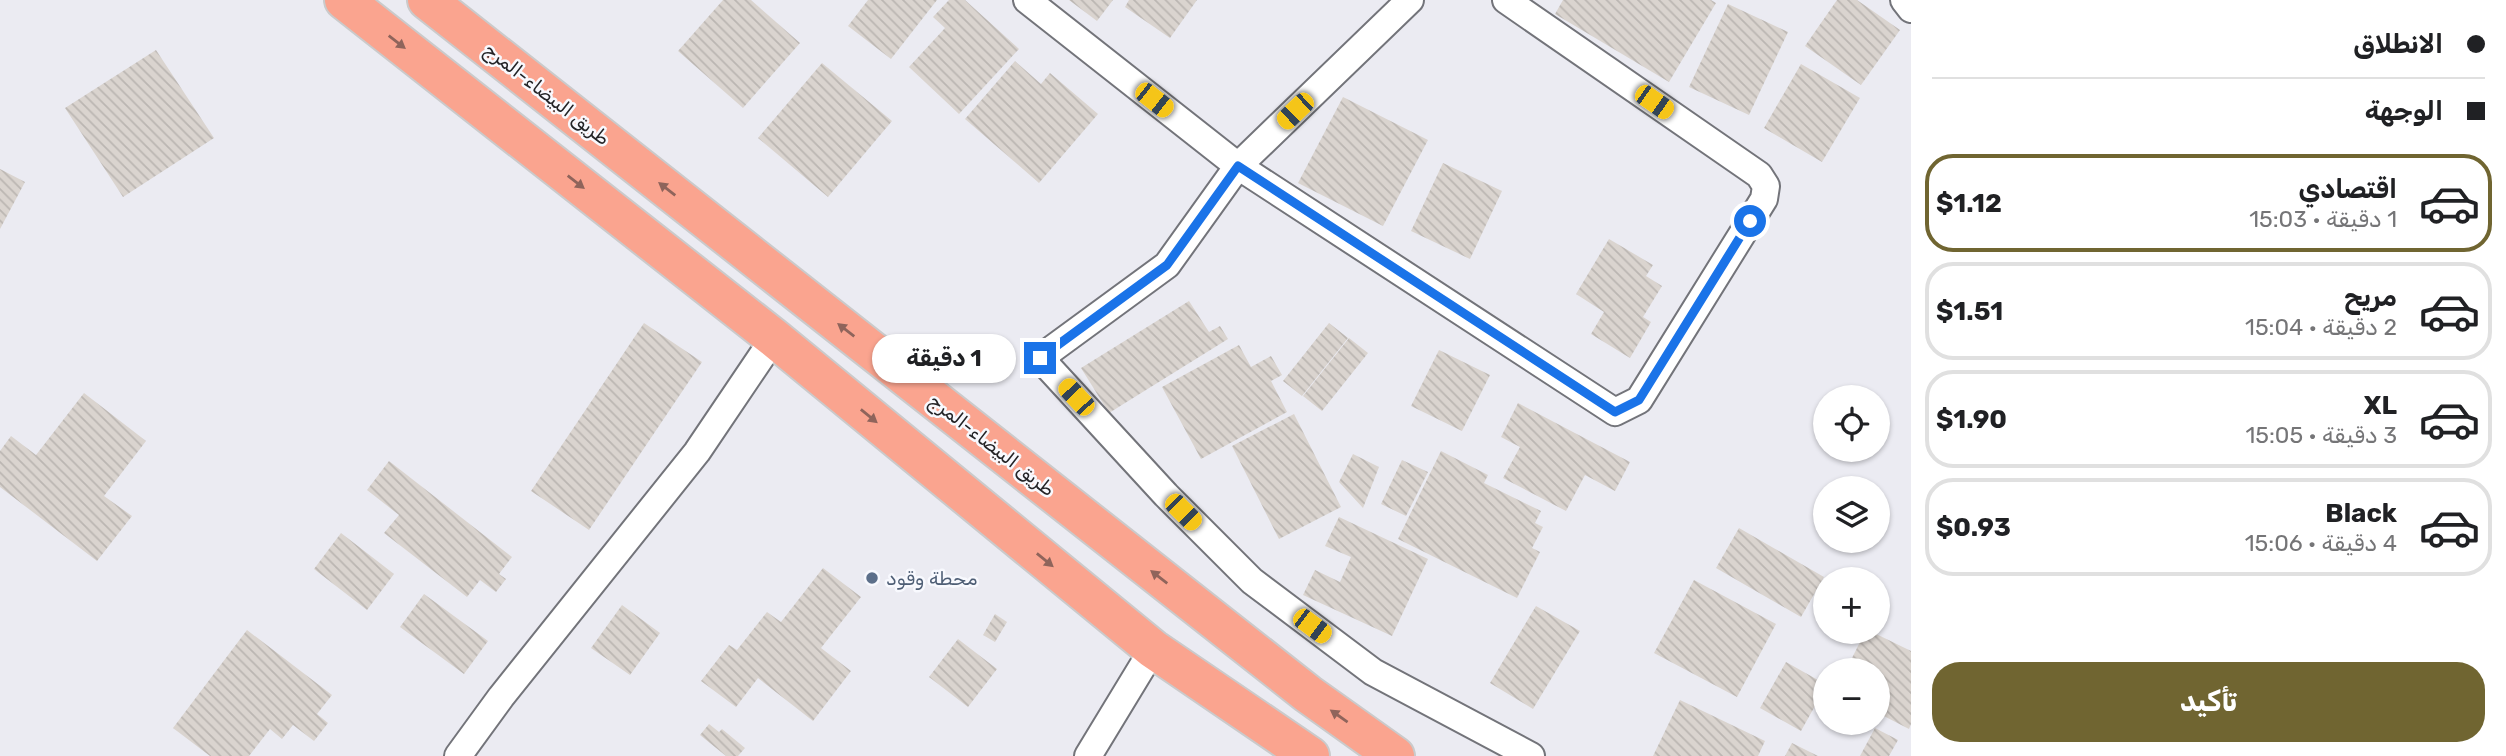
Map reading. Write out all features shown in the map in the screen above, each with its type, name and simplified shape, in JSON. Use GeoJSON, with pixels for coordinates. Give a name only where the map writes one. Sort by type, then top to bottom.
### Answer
{"type":"FeatureCollection","features":[{"type":"Feature","properties":{"kind":"highway"},"geometry":{"type":"LineString","coordinates":[[344,0],[774,338],[1153,649],[1310,756]]}},
{"type":"Feature","properties":{"kind":"highway","name":"طريق البيضاء-المرج"},"geometry":{"type":"LineString","coordinates":[[427,0],[1308,694],[1395,756]]}},
{"type":"Feature","properties":{"kind":"street"},"geometry":{"type":"LineString","coordinates":[[1027,0],[1238,166],[1615,412],[1639,400],[1764,199],[1766,186],[1759,175],[1506,0]]}},
{"type":"Feature","properties":{"kind":"street"},"geometry":{"type":"LineString","coordinates":[[1410,0],[1238,166],[1167,265],[1040,358],[1166,495],[1252,581],[1373,672],[1531,756]]}},
{"type":"Feature","properties":{"kind":"street"},"geometry":{"type":"LineString","coordinates":[[1904,0],[1911,9]]}},
{"type":"Feature","properties":{"kind":"street"},"geometry":{"type":"LineString","coordinates":[[458,756],[501,697],[697,452],[774,338]]}},
{"type":"Feature","properties":{"kind":"street"},"geometry":{"type":"LineString","coordinates":[[1088,756],[1153,649]]}},
{"type":"Feature","properties":{"kind":"building"},"geometry":{"type":"Polygon","coordinates":[[[723,0],[751,0],[800,43],[743,108],[678,51],[723,0]]]}},
{"type":"Feature","properties":{"kind":"building"},"geometry":{"type":"Polygon","coordinates":[[[868,0],[937,0],[891,59],[848,26],[868,0]]]}},
{"type":"Feature","properties":{"kind":"building"},"geometry":{"type":"Polygon","coordinates":[[[949,0],[965,0],[1019,49],[959,114],[909,67],[945,28],[933,17],[949,0]]]}},
{"type":"Feature","properties":{"kind":"building"},"geometry":{"type":"Polygon","coordinates":[[[1069,0],[1113,0],[1097,21],[1069,0]]]}},
{"type":"Feature","properties":{"kind":"building"},"geometry":{"type":"Polygon","coordinates":[[[1129,0],[1197,0],[1170,38],[1125,7],[1129,0]]]}},
{"type":"Feature","properties":{"kind":"building"},"geometry":{"type":"Polygon","coordinates":[[[1563,0],[1711,0],[1716,3],[1669,82],[1555,14],[1563,0]]]}},
{"type":"Feature","properties":{"kind":"building"},"geometry":{"type":"Polygon","coordinates":[[[1837,0],[1857,0],[1900,30],[1861,85],[1805,46],[1837,0]]]}},
{"type":"Feature","properties":{"kind":"building"},"geometry":{"type":"Polygon","coordinates":[[[1728,4],[1788,32],[1749,115],[1689,87],[1728,4]]]}},
{"type":"Feature","properties":{"kind":"building"},"geometry":{"type":"Polygon","coordinates":[[[156,50],[214,138],[123,197],[65,108],[156,50]]]}},
{"type":"Feature","properties":{"kind":"building"},"geometry":{"type":"Polygon","coordinates":[[[1015,61],[1041,84],[1050,73],[1098,114],[1039,183],[965,119],[1015,61]]]}},
{"type":"Feature","properties":{"kind":"building"},"geometry":{"type":"Polygon","coordinates":[[[822,63],[892,121],[828,197],[758,138],[822,63]]]}},
{"type":"Feature","properties":{"kind":"building"},"geometry":{"type":"Polygon","coordinates":[[[1801,64],[1860,98],[1822,162],[1764,128],[1801,64]]]}},
{"type":"Feature","properties":{"kind":"building"},"geometry":{"type":"Polygon","coordinates":[[[1343,97],[1428,140],[1383,226],[1298,183],[1343,97]]]}},
{"type":"Feature","properties":{"kind":"building"},"geometry":{"type":"Polygon","coordinates":[[[1443,163],[1502,191],[1470,259],[1411,231],[1443,163]]]}},
{"type":"Feature","properties":{"kind":"building"},"geometry":{"type":"Polygon","coordinates":[[[0,169],[25,182],[0,229],[0,169]]]}},
{"type":"Feature","properties":{"kind":"building"},"geometry":{"type":"Polygon","coordinates":[[[1609,239],[1653,265],[1646,276],[1662,286],[1643,317],[1651,322],[1630,358],[1591,334],[1604,312],[1576,294],[1609,239]]]}},
{"type":"Feature","properties":{"kind":"building"},"geometry":{"type":"Polygon","coordinates":[[[1189,301],[1209,332],[1220,326],[1228,339],[1109,413],[1081,368],[1189,301]]]}},
{"type":"Feature","properties":{"kind":"building"},"geometry":{"type":"Polygon","coordinates":[[[644,323],[702,362],[589,530],[531,491],[644,323]]]}},
{"type":"Feature","properties":{"kind":"building"},"geometry":{"type":"Polygon","coordinates":[[[1329,323],[1348,338],[1302,396],[1283,381],[1329,323]]]}},
{"type":"Feature","properties":{"kind":"building"},"geometry":{"type":"Polygon","coordinates":[[[1349,338],[1368,353],[1322,411],[1303,396],[1349,338]]]}},
{"type":"Feature","properties":{"kind":"building"},"geometry":{"type":"Polygon","coordinates":[[[1239,345],[1251,367],[1271,356],[1282,375],[1271,381],[1287,412],[1201,459],[1162,387],[1239,345]]]}},
{"type":"Feature","properties":{"kind":"building"},"geometry":{"type":"Polygon","coordinates":[[[1439,350],[1490,375],[1462,431],[1411,406],[1439,350]]]}},
{"type":"Feature","properties":{"kind":"building"},"geometry":{"type":"Polygon","coordinates":[[[84,393],[146,441],[104,496],[132,516],[97,561],[0,487],[0,451],[11,436],[36,455],[84,393]]]}},
{"type":"Feature","properties":{"kind":"building"},"geometry":{"type":"Polygon","coordinates":[[[1518,403],[1630,462],[1615,491],[1585,475],[1566,511],[1503,478],[1520,447],[1501,437],[1518,403]]]}},
{"type":"Feature","properties":{"kind":"building"},"geometry":{"type":"Polygon","coordinates":[[[1294,414],[1341,507],[1279,539],[1232,446],[1294,414]]]}},
{"type":"Feature","properties":{"kind":"building"},"geometry":{"type":"Polygon","coordinates":[[[1441,451],[1488,475],[1484,483],[1541,511],[1535,523],[1543,527],[1532,548],[1540,552],[1517,598],[1398,539],[1441,451]]]}},
{"type":"Feature","properties":{"kind":"building"},"geometry":{"type":"Polygon","coordinates":[[[1353,454],[1379,467],[1363,508],[1339,482],[1353,454]]]}},
{"type":"Feature","properties":{"kind":"building"},"geometry":{"type":"Polygon","coordinates":[[[1402,460],[1428,472],[1406,516],[1381,504],[1402,460]]]}},
{"type":"Feature","properties":{"kind":"building"},"geometry":{"type":"Polygon","coordinates":[[[389,461],[512,557],[499,574],[506,579],[496,592],[480,580],[467,597],[384,533],[399,515],[367,490],[389,461]]]}},
{"type":"Feature","properties":{"kind":"building"},"geometry":{"type":"Polygon","coordinates":[[[1339,517],[1428,559],[1392,636],[1303,595],[1315,570],[1340,582],[1351,557],[1325,546],[1339,517]]]}},
{"type":"Feature","properties":{"kind":"building"},"geometry":{"type":"Polygon","coordinates":[[[1739,528],[1813,571],[1813,596],[1801,617],[1716,568],[1739,528]]]}},
{"type":"Feature","properties":{"kind":"building"},"geometry":{"type":"Polygon","coordinates":[[[341,533],[394,574],[367,610],[314,569],[341,533]]]}},
{"type":"Feature","properties":{"kind":"building"},"geometry":{"type":"Polygon","coordinates":[[[823,568],[861,597],[821,648],[851,671],[813,721],[758,678],[736,707],[701,681],[729,645],[737,650],[767,612],[781,622],[823,568]]]}},
{"type":"Feature","properties":{"kind":"building"},"geometry":{"type":"Polygon","coordinates":[[[1694,580],[1776,624],[1737,697],[1654,653],[1694,580]]]}},
{"type":"Feature","properties":{"kind":"building"},"geometry":{"type":"Polygon","coordinates":[[[424,594],[488,641],[464,674],[400,627],[424,594]]]}},
{"type":"Feature","properties":{"kind":"building"},"geometry":{"type":"Polygon","coordinates":[[[622,605],[660,633],[630,675],[591,648],[622,605]]]}},
{"type":"Feature","properties":{"kind":"building"},"geometry":{"type":"Polygon","coordinates":[[[1536,606],[1580,631],[1533,709],[1490,683],[1536,606]]]}},
{"type":"Feature","properties":{"kind":"building"},"geometry":{"type":"Polygon","coordinates":[[[995,614],[1007,622],[995,642],[983,635],[995,614]]]}},
{"type":"Feature","properties":{"kind":"building"},"geometry":{"type":"Polygon","coordinates":[[[247,630],[332,695],[317,714],[328,723],[314,741],[293,725],[282,739],[270,729],[249,756],[210,756],[173,728],[247,630]]]}},
{"type":"Feature","properties":{"kind":"building"},"geometry":{"type":"Polygon","coordinates":[[[958,639],[997,669],[968,707],[929,677],[958,639]]]}},
{"type":"Feature","properties":{"kind":"building"},"geometry":{"type":"Polygon","coordinates":[[[1890,641],[1911,651],[1909,729],[1890,719],[1890,658],[1852,658],[1859,644],[1890,644],[1890,641]]]}},
{"type":"Feature","properties":{"kind":"building"},"geometry":{"type":"Polygon","coordinates":[[[1786,662],[1813,677],[1813,710],[1801,731],[1760,708],[1786,662]]]}},
{"type":"Feature","properties":{"kind":"building"},"geometry":{"type":"Polygon","coordinates":[[[1680,700],[1765,741],[1758,756],[1653,756],[1680,700]]]}},
{"type":"Feature","properties":{"kind":"building"},"geometry":{"type":"Polygon","coordinates":[[[709,724],[719,732],[722,729],[745,748],[738,756],[726,756],[700,735],[709,724]]]}},
{"type":"Feature","properties":{"kind":"building"},"geometry":{"type":"Polygon","coordinates":[[[1871,735],[1888,735],[1898,740],[1889,756],[1860,756],[1871,735]]]}},
{"type":"Feature","properties":{"kind":"building"},"geometry":{"type":"Polygon","coordinates":[[[1792,743],[1818,756],[1785,756],[1792,743]]]}},
{"type":"Feature","properties":{"kind":"place","name":"محطة وقود"},"geometry":{"type":"Point","coordinates":[872,578]}},
{"type":"Feature","properties":{"kind":"route"},"geometry":{"type":"LineString","coordinates":[[1040,358],[1167,265],[1238,166],[1615,412],[1639,400],[1750,221]]}}]}
